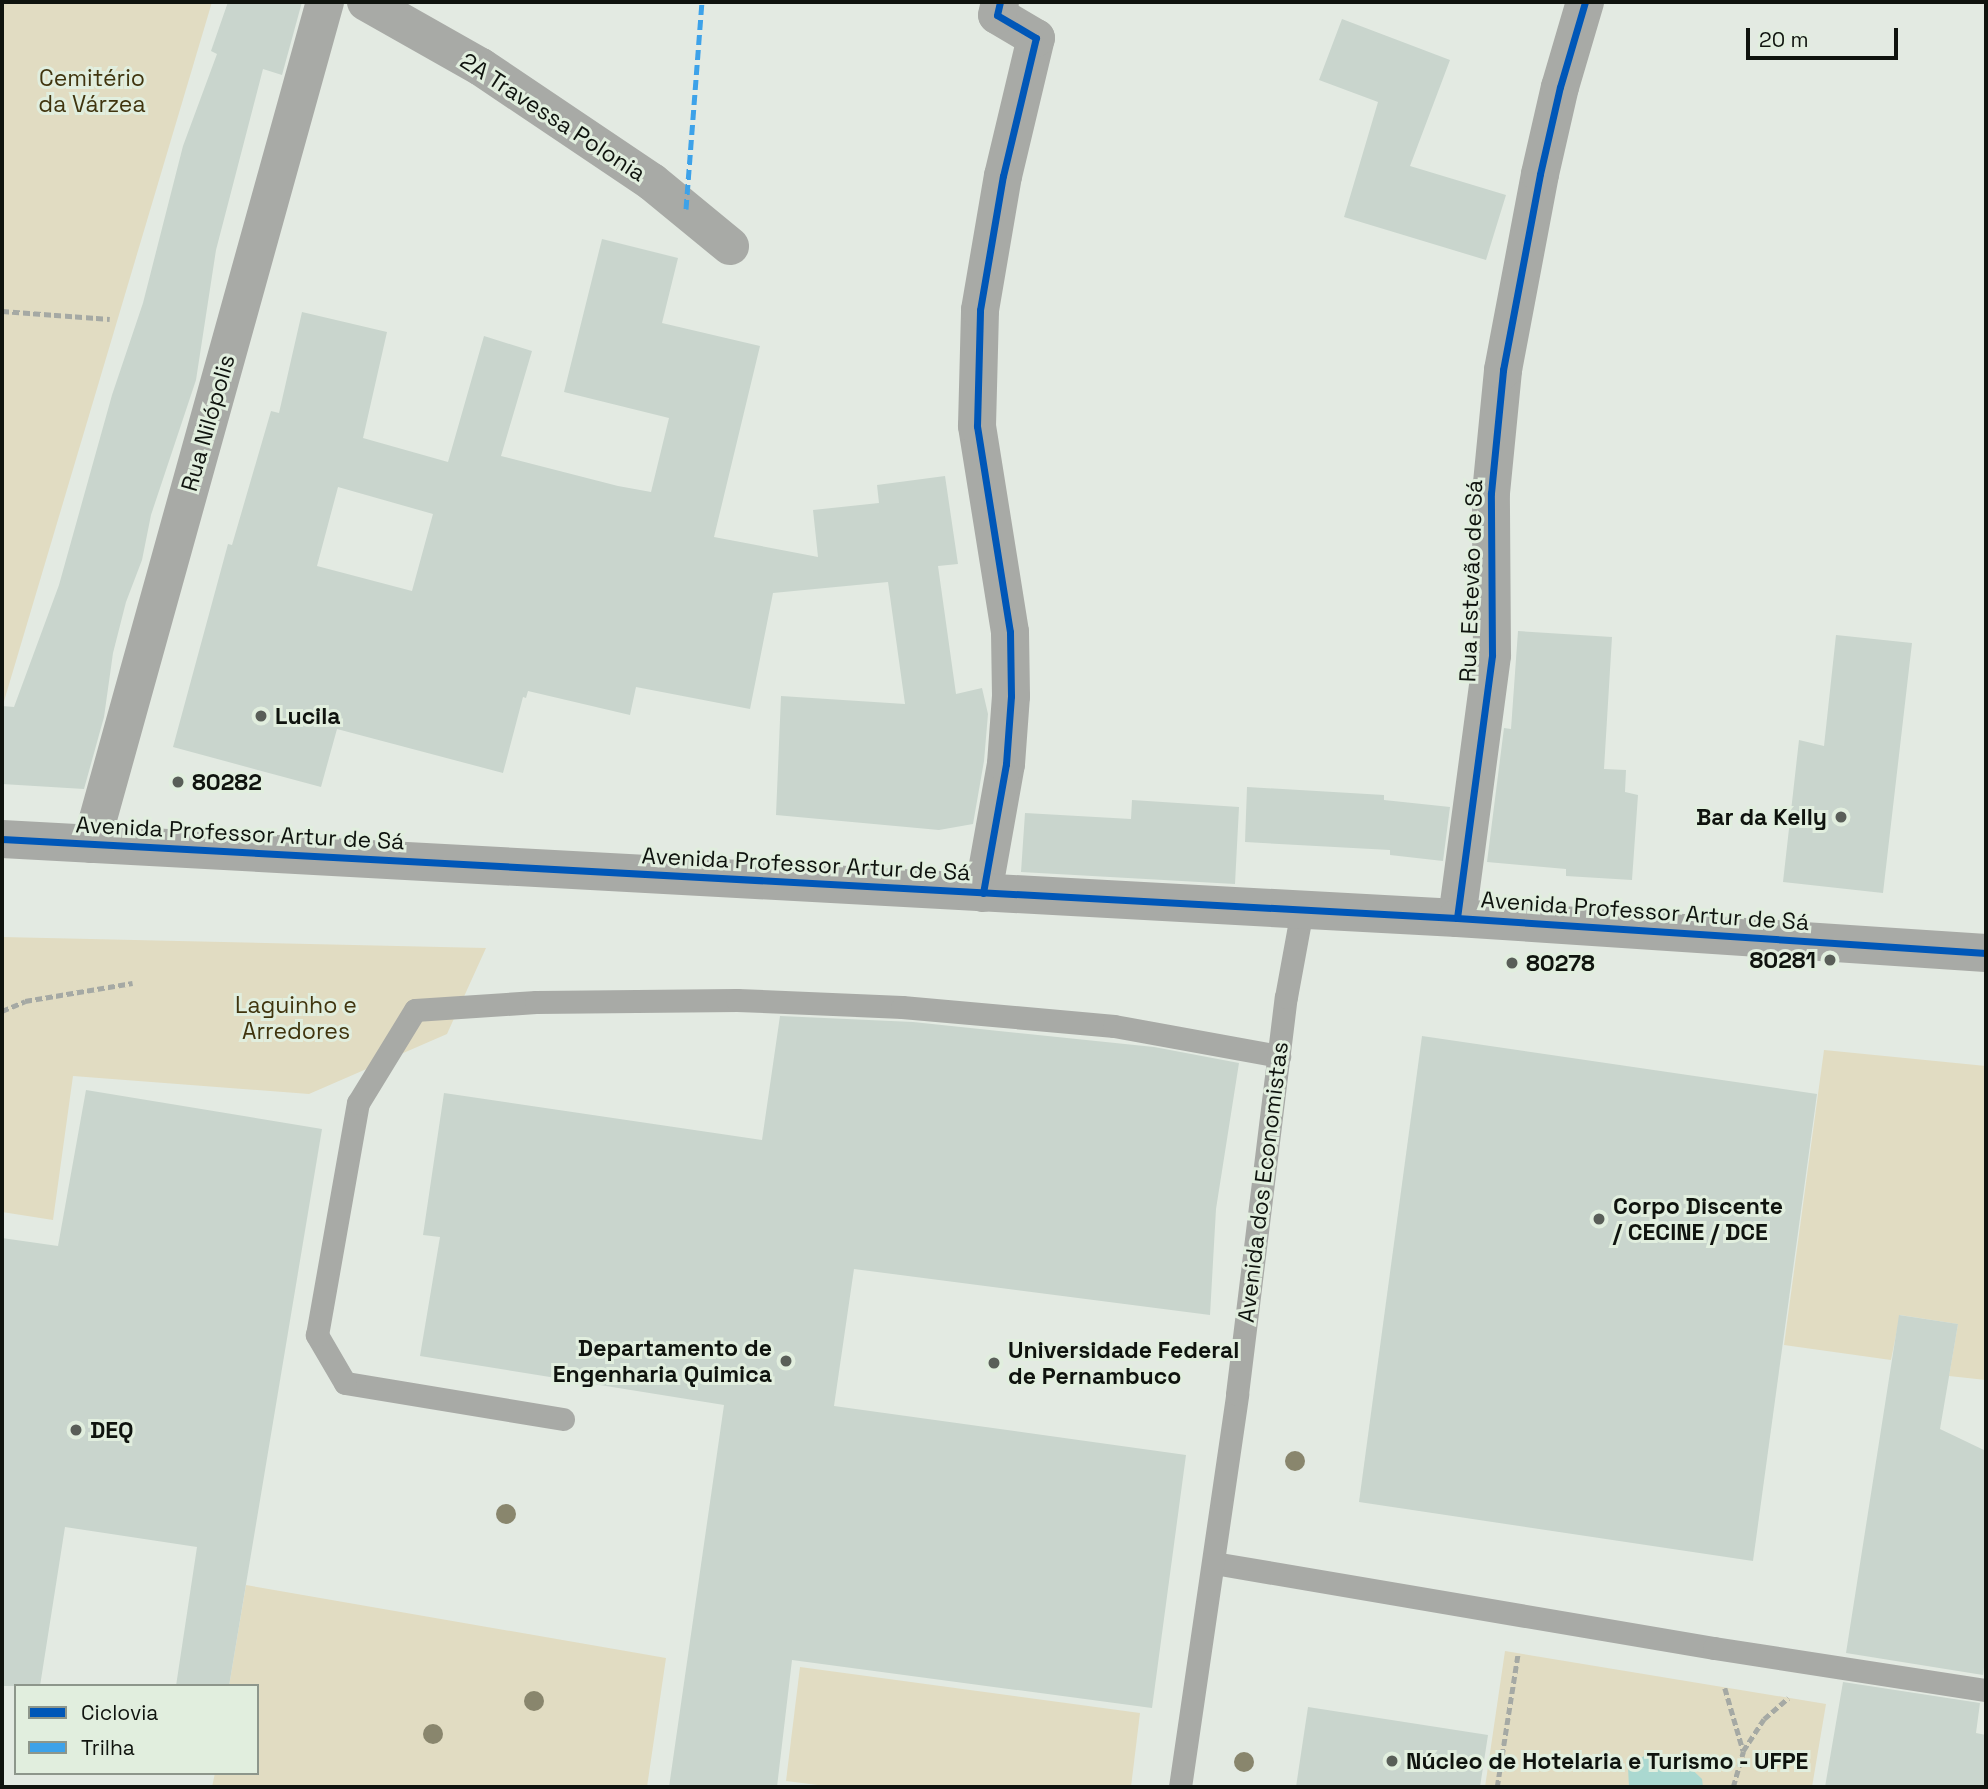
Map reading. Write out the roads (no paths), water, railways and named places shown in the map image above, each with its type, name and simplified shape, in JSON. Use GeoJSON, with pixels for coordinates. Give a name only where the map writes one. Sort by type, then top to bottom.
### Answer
{"type":"FeatureCollection","features":[{"type":"Feature","properties":{"kind":"street","name":"Rua Nilópolis"},"geometry":{"type":"LineString","coordinates":[[91,844],[326,2]]}},
{"type":"Feature","properties":{"kind":"street","name":"2A Travessa Polonia"},"geometry":{"type":"LineString","coordinates":[[366,2],[481,67],[652,182],[730,246]]}},
{"type":"Feature","properties":{"kind":"street"},"geometry":{"type":"LineString","coordinates":[[983,893],[1006,764],[1011,696],[1010,632],[977,426],[981,310],[1003,176],[1036,38],[997,15],[1000,2]]}},
{"type":"Feature","properties":{"kind":"street","name":"Rua Estevão de Sá"},"geometry":{"type":"LineString","coordinates":[[1457,918],[1492,655],[1491,493],[1503,369],[1540,174],[1560,87],[1585,2]]}},
{"type":"Feature","properties":{"kind":"street","name":"Avenida Professor Artur de Sá"},"geometry":{"type":"LineString","coordinates":[[2,839],[1457,918],[1986,953]]}},
{"type":"Feature","properties":{"kind":"lane","name":"Avenida dos Economistas"},"geometry":{"type":"LineString","coordinates":[[1180,1787],[1214,1563],[1279,1056],[1302,910]]}},
{"type":"Feature","properties":{"kind":"lane"},"geometry":{"type":"LineString","coordinates":[[563,1419],[345,1383],[317,1335],[358,1103],[415,1010],[536,1002],[737,1000],[902,1007],[1114,1026],[1279,1056]]}},
{"type":"Feature","properties":{"kind":"lane"},"geometry":{"type":"LineString","coordinates":[[1214,1563],[1714,1648],[1986,1690]]}},
{"type":"Feature","properties":{"kind":"water"},"geometry":{"type":"Polygon","coordinates":[[[1647,1754],[1681,1759],[1702,1779],[1703,1787],[1629,1787],[1628,1767],[1647,1754]]]}},
{"type":"Feature","properties":{"kind":"place","name":"Lucila"},"geometry":{"type":"Point","coordinates":[261,716]}},
{"type":"Feature","properties":{"kind":"place","name":"80282"},"geometry":{"type":"Point","coordinates":[178,782]}},
{"type":"Feature","properties":{"kind":"place","name":"Bar da Kelly"},"geometry":{"type":"Point","coordinates":[1841,817]}},
{"type":"Feature","properties":{"kind":"place","name":"80281"},"geometry":{"type":"Point","coordinates":[1830,960]}},
{"type":"Feature","properties":{"kind":"place","name":"80278"},"geometry":{"type":"Point","coordinates":[1512,963]}},
{"type":"Feature","properties":{"kind":"place","name":"Corpo Discente / CECINE / DCE"},"geometry":{"type":"Point","coordinates":[1599,1219]}},
{"type":"Feature","properties":{"kind":"place","name":"Departamento de Engenharia Quimica"},"geometry":{"type":"Point","coordinates":[786,1361]}},
{"type":"Feature","properties":{"kind":"place","name":"Universidade Federal de Pernambuco"},"geometry":{"type":"Point","coordinates":[994,1363]}},
{"type":"Feature","properties":{"kind":"place","name":"DEQ"},"geometry":{"type":"Point","coordinates":[76,1430]}},
{"type":"Feature","properties":{"kind":"place","name":"Núcleo de Hotelaria e Turismo - UFPE"},"geometry":{"type":"Point","coordinates":[1392,1761]}},
{"type":"Feature","properties":{"kind":"park label","name":"Cemitério da Várzea"},"geometry":{"type":"Point","coordinates":[92,91]}},
{"type":"Feature","properties":{"kind":"park label","name":"Laguinho e Arredores"},"geometry":{"type":"Point","coordinates":[296,1018]}}]}
